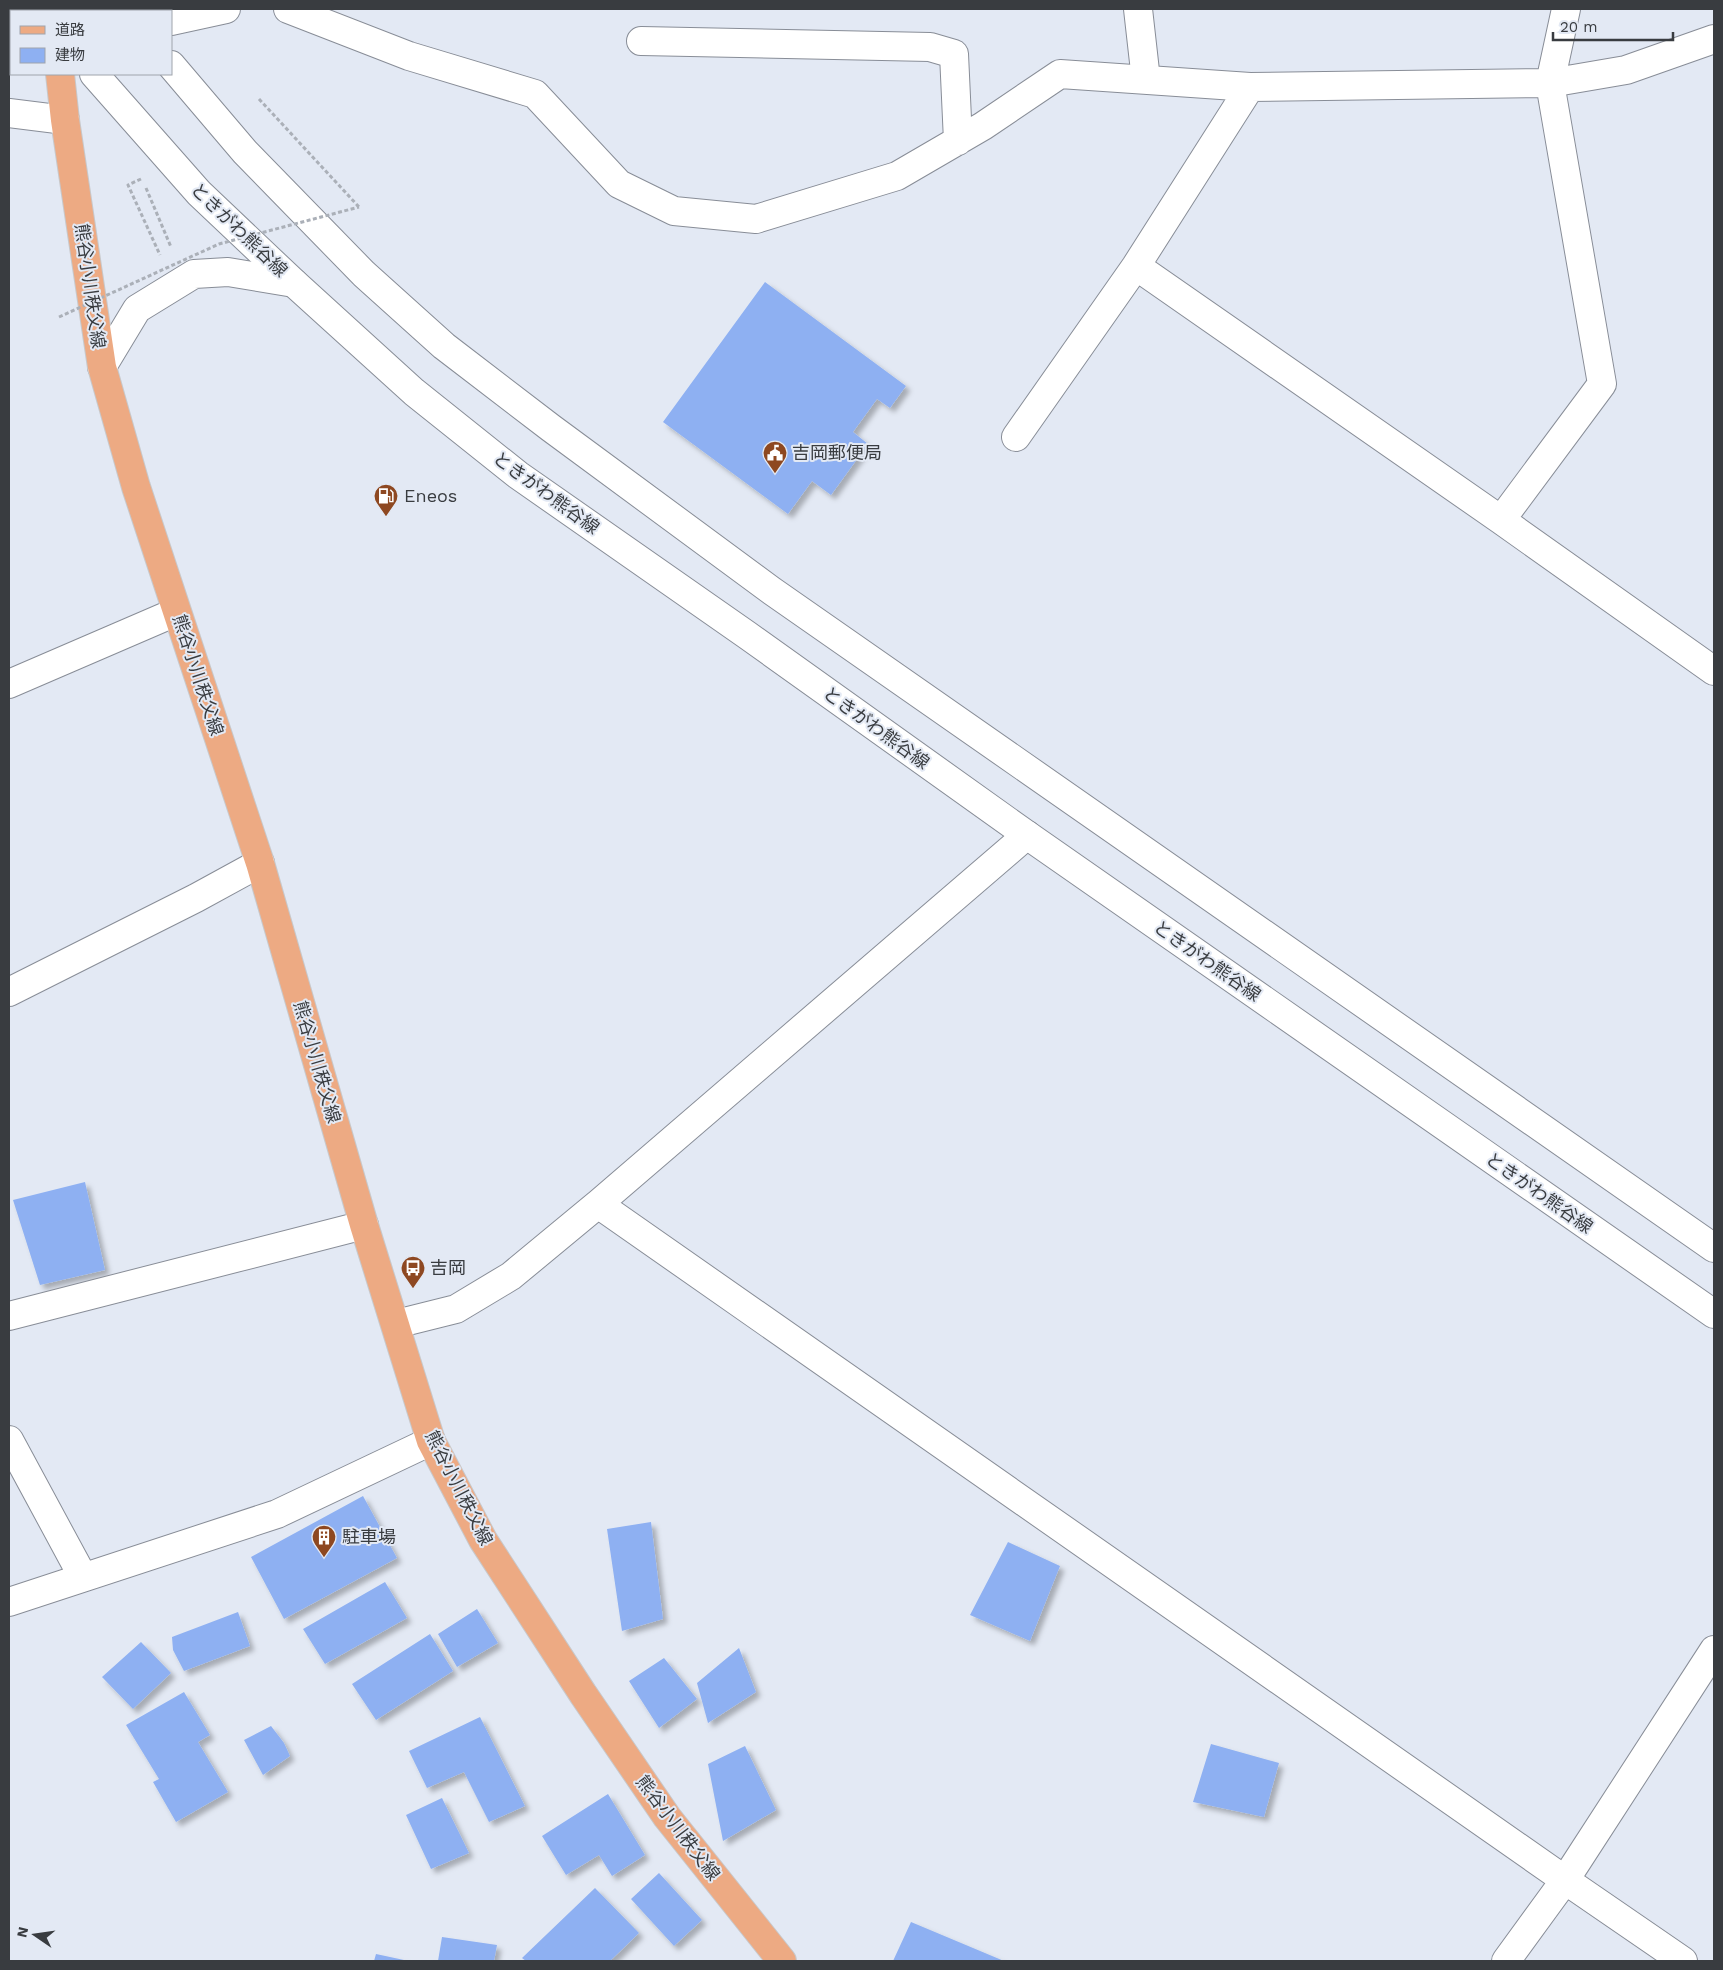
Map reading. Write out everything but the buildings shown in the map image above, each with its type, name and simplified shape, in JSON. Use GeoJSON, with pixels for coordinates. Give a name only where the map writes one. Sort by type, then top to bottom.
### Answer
{"type":"FeatureCollection","features":[{"type":"Feature","properties":{"kind":"main road","name":"熊谷小川秩父線"},"geometry":{"type":"LineString","coordinates":[[60,75],[64,120],[102,367],[136,487],[260,863],[364,1224],[431,1441],[483,1540],[583,1694],[668,1818],[782,1961]]}},
{"type":"Feature","properties":{"kind":"street"},"geometry":{"type":"LineString","coordinates":[[172,21],[226,9]]}},
{"type":"Feature","properties":{"kind":"street"},"geometry":{"type":"LineString","coordinates":[[288,9],[409,56],[535,94],[619,184],[674,211],[756,219],[897,176],[983,126],[1060,74],[1250,87],[1550,82],[1626,70],[1714,39]]}},
{"type":"Feature","properties":{"kind":"street"},"geometry":{"type":"LineString","coordinates":[[1138,9],[1146,80]]}},
{"type":"Feature","properties":{"kind":"street"},"geometry":{"type":"LineString","coordinates":[[1501,520],[1602,384],[1550,82],[1566,9]]}},
{"type":"Feature","properties":{"kind":"street"},"geometry":{"type":"LineString","coordinates":[[640,42],[930,47],[954,54],[958,141]]}},
{"type":"Feature","properties":{"kind":"street"},"geometry":{"type":"LineString","coordinates":[[172,66],[245,152],[364,274],[459,358],[772,591],[1714,1248]]}},
{"type":"Feature","properties":{"kind":"street","name":"ときがわ熊谷線"},"geometry":{"type":"LineString","coordinates":[[95,75],[199,193],[294,283],[414,392],[518,475],[747,635],[1027,835],[1714,1314]]}},
{"type":"Feature","properties":{"kind":"street"},"geometry":{"type":"LineString","coordinates":[[1016,437],[1136,266],[1250,87]]}},
{"type":"Feature","properties":{"kind":"street"},"geometry":{"type":"LineString","coordinates":[[9,113],[64,120]]}},
{"type":"Feature","properties":{"kind":"street"},"geometry":{"type":"LineString","coordinates":[[1136,266],[1714,671]]}},
{"type":"Feature","properties":{"kind":"street"},"geometry":{"type":"LineString","coordinates":[[102,367],[137,309],[194,274],[228,272],[294,283]]}},
{"type":"Feature","properties":{"kind":"street"},"geometry":{"type":"LineString","coordinates":[[9,684],[176,612]]}},
{"type":"Feature","properties":{"kind":"street"},"geometry":{"type":"LineString","coordinates":[[396,1324],[456,1309],[511,1276],[598,1204],[1027,835]]}},
{"type":"Feature","properties":{"kind":"street"},"geometry":{"type":"LineString","coordinates":[[9,992],[196,898],[260,863]]}},
{"type":"Feature","properties":{"kind":"street"},"geometry":{"type":"LineString","coordinates":[[598,1204],[1564,1880],[1683,1961]]}},
{"type":"Feature","properties":{"kind":"street"},"geometry":{"type":"LineString","coordinates":[[9,1316],[364,1224]]}},
{"type":"Feature","properties":{"kind":"street"},"geometry":{"type":"LineString","coordinates":[[9,1440],[83,1577]]}},
{"type":"Feature","properties":{"kind":"street"},"geometry":{"type":"LineString","coordinates":[[9,1602],[277,1514],[431,1441]]}},
{"type":"Feature","properties":{"kind":"street"},"geometry":{"type":"LineString","coordinates":[[1506,1961],[1564,1880],[1714,1650]]}},
{"type":"Feature","properties":{"kind":"path"},"geometry":{"type":"LineString","coordinates":[[60,317],[219,244],[359,208],[258,99]]}},
{"type":"Feature","properties":{"kind":"path"},"geometry":{"type":"LineString","coordinates":[[160,255],[128,185],[142,178],[174,253]]}},
{"type":"Feature","properties":{"kind":"place","name":"吉岡郵便局"},"geometry":{"type":"Point","coordinates":[775,474]}},
{"type":"Feature","properties":{"kind":"place","name":"Eneos"},"geometry":{"type":"Point","coordinates":[386,517]}},
{"type":"Feature","properties":{"kind":"place","name":"吉岡"},"geometry":{"type":"Point","coordinates":[413,1289]}},
{"type":"Feature","properties":{"kind":"place","name":"駐車場"},"geometry":{"type":"Point","coordinates":[324,1558]}}]}
